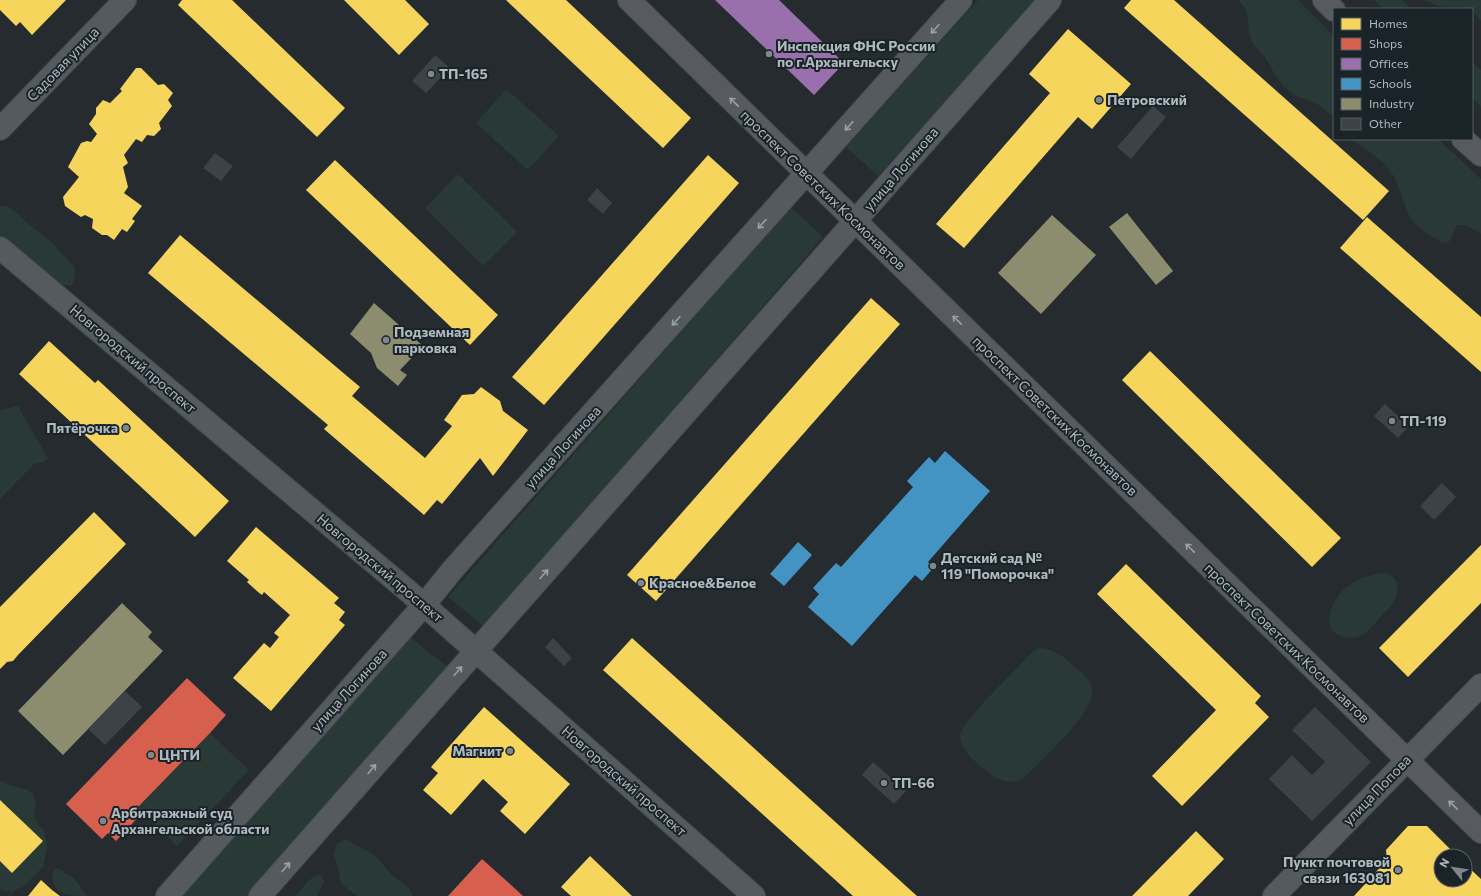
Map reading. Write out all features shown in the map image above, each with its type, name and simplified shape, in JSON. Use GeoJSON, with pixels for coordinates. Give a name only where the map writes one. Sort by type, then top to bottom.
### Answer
{"type":"FeatureCollection","features":[{"type":"Feature","properties":{"kind":"main road","name":"проспект Советских Космонавтов"},"geometry":{"type":"LineString","coordinates":[[629,0],[1481,832]]}},
{"type":"Feature","properties":{"kind":"main road"},"geometry":{"type":"LineString","coordinates":[[1324,0],[1333,9]]}},
{"type":"Feature","properties":{"kind":"main road"},"geometry":{"type":"LineString","coordinates":[[1464,140],[1481,155]]}},
{"type":"Feature","properties":{"kind":"street","name":"Садовая улица"},"geometry":{"type":"LineString","coordinates":[[0,129],[125,0]]}},
{"type":"Feature","properties":{"kind":"street","name":"улица Логинова"},"geometry":{"type":"LineString","coordinates":[[166,896],[424,605],[454,568],[961,0]]}},
{"type":"Feature","properties":{"kind":"street","name":"улица Логинова"},"geometry":{"type":"LineString","coordinates":[[260,896],[1050,0]]}},
{"type":"Feature","properties":{"kind":"street","name":"Новгородский проспект"},"geometry":{"type":"LineString","coordinates":[[0,248],[424,605],[754,896]]}},
{"type":"Feature","properties":{"kind":"street","name":"улица Попова"},"geometry":{"type":"LineString","coordinates":[[1274,896],[1481,685]]}},
{"type":"Feature","properties":{"kind":"shaded area"},"geometry":{"type":"Polygon","coordinates":[[[978,0],[1037,0],[878,176],[846,147],[978,0]]]}},
{"type":"Feature","properties":{"kind":"shaded area"},"geometry":{"type":"Polygon","coordinates":[[[1238,0],[1298,0],[1333,35],[1333,116],[1317,104],[1292,93],[1285,88],[1275,75],[1264,56],[1254,45],[1251,39],[1246,11],[1238,0]]]}},
{"type":"Feature","properties":{"kind":"shaded area"},"geometry":{"type":"Polygon","coordinates":[[[1374,0],[1402,0],[1410,8],[1382,8],[1374,0]]]}},
{"type":"Feature","properties":{"kind":"shaded area"},"geometry":{"type":"Polygon","coordinates":[[[1424,0],[1481,0],[1481,21],[1473,12],[1473,8],[1446,7],[1424,0]]]}},
{"type":"Feature","properties":{"kind":"shaded area"},"geometry":{"type":"Polygon","coordinates":[[[1473,63],[1481,70],[1481,107],[1473,99],[1473,63]]]}},
{"type":"Feature","properties":{"kind":"shaded area"},"geometry":{"type":"Polygon","coordinates":[[[506,89],[559,136],[528,170],[476,123],[506,89]]]}},
{"type":"Feature","properties":{"kind":"shaded area"},"geometry":{"type":"Polygon","coordinates":[[[1352,140],[1439,140],[1481,179],[1481,234],[1468,226],[1457,225],[1449,242],[1443,243],[1430,236],[1413,222],[1392,174],[1388,168],[1375,156],[1352,140]]]}},
{"type":"Feature","properties":{"kind":"shaded area"},"geometry":{"type":"Polygon","coordinates":[[[458,174],[517,232],[483,266],[425,208],[458,174]]]}},
{"type":"Feature","properties":{"kind":"shaded area"},"geometry":{"type":"Polygon","coordinates":[[[7,206],[16,212],[26,222],[53,243],[70,261],[75,269],[75,277],[72,285],[64,285],[46,274],[0,237],[0,207],[7,206]]]}},
{"type":"Feature","properties":{"kind":"shaded area"},"geometry":{"type":"Polygon","coordinates":[[[791,207],[823,237],[484,627],[448,597],[791,207]]]}},
{"type":"Feature","properties":{"kind":"shaded area"},"geometry":{"type":"Polygon","coordinates":[[[18,406],[48,458],[45,462],[34,464],[0,499],[0,411],[18,406]]]}},
{"type":"Feature","properties":{"kind":"shaded area"},"geometry":{"type":"Polygon","coordinates":[[[1385,573],[1393,577],[1397,583],[1398,590],[1396,597],[1390,606],[1369,630],[1360,636],[1348,638],[1334,632],[1330,626],[1329,619],[1334,604],[1343,590],[1352,583],[1370,575],[1385,573]]]}},
{"type":"Feature","properties":{"kind":"shaded area"},"geometry":{"type":"Polygon","coordinates":[[[410,637],[449,668],[249,896],[178,896],[410,637]]]}},
{"type":"Feature","properties":{"kind":"shaded area"},"geometry":{"type":"Polygon","coordinates":[[[1038,648],[1043,648],[1058,654],[1082,673],[1091,685],[1092,697],[1087,707],[1070,731],[1031,771],[1019,780],[1013,782],[1006,781],[988,773],[972,758],[965,750],[961,742],[960,735],[963,728],[980,707],[1031,653],[1038,648]]]}},
{"type":"Feature","properties":{"kind":"shaded area"},"geometry":{"type":"Polygon","coordinates":[[[210,733],[249,770],[177,846],[138,807],[210,733]]]}},
{"type":"Feature","properties":{"kind":"shaded area"},"geometry":{"type":"Polygon","coordinates":[[[0,781],[8,785],[26,789],[33,794],[36,804],[34,813],[35,819],[45,833],[47,848],[43,867],[23,887],[15,890],[10,896],[8,896],[11,891],[4,891],[0,889],[0,781]]]}},
{"type":"Feature","properties":{"kind":"shaded area"},"geometry":{"type":"Polygon","coordinates":[[[346,839],[368,851],[377,858],[392,875],[407,886],[413,896],[357,896],[344,886],[340,880],[334,856],[338,843],[346,839]]]}},
{"type":"Feature","properties":{"kind":"shaded area"},"geometry":{"type":"Polygon","coordinates":[[[57,868],[74,878],[87,896],[66,895],[57,890],[52,879],[53,870],[57,868]]]}},
{"type":"Feature","properties":{"kind":"shaded area"},"geometry":{"type":"Polygon","coordinates":[[[316,875],[320,875],[325,881],[317,896],[295,896],[309,880],[316,875]]]}},
{"type":"Feature","properties":{"kind":"building: Homes"},"geometry":{"type":"Polygon","coordinates":[[[0,0],[66,0],[32,35],[20,22],[16,26],[0,10],[0,0]]]}},
{"type":"Feature","properties":{"kind":"building: Homes"},"geometry":{"type":"Polygon","coordinates":[[[182,0],[232,0],[345,108],[317,137],[178,5],[182,0]]]}},
{"type":"Feature","properties":{"kind":"building: Homes"},"geometry":{"type":"Polygon","coordinates":[[[344,0],[405,0],[429,24],[399,55],[344,0]]]}},
{"type":"Feature","properties":{"kind":"building: Homes"},"geometry":{"type":"Polygon","coordinates":[[[506,0],[566,0],[691,118],[663,148],[506,0]]]}},
{"type":"Feature","properties":{"kind":"building: Homes"},"geometry":{"type":"Polygon","coordinates":[[[1131,0],[1174,0],[1389,191],[1363,220],[1124,8],[1131,0]]]}},
{"type":"Feature","properties":{"kind":"building: Homes"},"geometry":{"type":"Polygon","coordinates":[[[1068,29],[1131,84],[1092,129],[1078,117],[964,248],[936,224],[1050,93],[1029,74],[1068,29]]]}},
{"type":"Feature","properties":{"kind":"building: Homes"},"geometry":{"type":"Polygon","coordinates":[[[136,68],[141,68],[158,85],[164,84],[173,93],[168,100],[172,106],[159,123],[161,129],[154,136],[147,135],[142,142],[136,139],[124,155],[128,163],[123,167],[128,187],[124,193],[142,206],[132,219],[135,221],[127,232],[122,229],[114,240],[107,235],[102,235],[92,228],[93,219],[85,215],[81,217],[65,206],[63,197],[79,177],[68,167],[81,143],[87,141],[91,142],[97,134],[89,124],[96,114],[96,108],[103,100],[110,103],[122,91],[120,89],[136,68]]]}},
{"type":"Feature","properties":{"kind":"building: Homes"},"geometry":{"type":"Polygon","coordinates":[[[708,155],[739,183],[544,405],[512,377],[708,155]]]}},
{"type":"Feature","properties":{"kind":"building: Homes"},"geometry":{"type":"Polygon","coordinates":[[[335,160],[498,315],[470,345],[306,190],[335,160]]]}},
{"type":"Feature","properties":{"kind":"building: Homes"},"geometry":{"type":"Polygon","coordinates":[[[1367,217],[1481,317],[1481,372],[1340,248],[1367,217]]]}},
{"type":"Feature","properties":{"kind":"building: Homes"},"geometry":{"type":"Polygon","coordinates":[[[180,235],[360,387],[352,396],[425,458],[452,426],[444,420],[462,395],[474,394],[481,387],[500,401],[503,411],[528,430],[493,476],[480,458],[442,504],[437,500],[424,515],[324,429],[328,425],[148,273],[180,235]]]}},
{"type":"Feature","properties":{"kind":"building: Homes"},"geometry":{"type":"Polygon","coordinates":[[[871,298],[900,324],[656,601],[627,575],[871,298]]]}},
{"type":"Feature","properties":{"kind":"building: Homes"},"geometry":{"type":"Polygon","coordinates":[[[49,341],[95,383],[98,380],[229,501],[195,537],[19,374],[49,341]]]}},
{"type":"Feature","properties":{"kind":"building: Homes"},"geometry":{"type":"Polygon","coordinates":[[[1150,351],[1341,538],[1312,567],[1122,380],[1150,351]]]}},
{"type":"Feature","properties":{"kind":"building: Homes"},"geometry":{"type":"Polygon","coordinates":[[[94,512],[126,544],[13,661],[7,662],[0,669],[0,607],[94,512]]]}},
{"type":"Feature","properties":{"kind":"building: Homes"},"geometry":{"type":"Polygon","coordinates":[[[256,527],[339,598],[334,603],[345,612],[339,620],[345,625],[271,711],[233,678],[264,643],[270,648],[279,637],[274,633],[290,615],[264,592],[262,595],[258,592],[247,582],[249,580],[227,561],[256,527]]]}},
{"type":"Feature","properties":{"kind":"building: Homes"},"geometry":{"type":"Polygon","coordinates":[[[1481,545],[1481,603],[1408,677],[1379,648],[1481,545]]]}},
{"type":"Feature","properties":{"kind":"building: Homes"},"geometry":{"type":"Polygon","coordinates":[[[1126,564],[1261,696],[1255,703],[1269,717],[1182,806],[1152,776],[1216,710],[1097,594],[1126,564]]]}},
{"type":"Feature","properties":{"kind":"building: Homes"},"geometry":{"type":"Polygon","coordinates":[[[632,638],[917,896],[853,896],[603,670],[632,638]]]}},
{"type":"Feature","properties":{"kind":"building: Homes"},"geometry":{"type":"Polygon","coordinates":[[[484,707],[570,784],[525,834],[500,811],[508,802],[483,779],[451,815],[423,790],[438,773],[431,767],[484,707]]]}},
{"type":"Feature","properties":{"kind":"building: Homes"},"geometry":{"type":"Polygon","coordinates":[[[0,800],[43,841],[12,873],[0,861],[0,800]]]}},
{"type":"Feature","properties":{"kind":"building: Homes"},"geometry":{"type":"Polygon","coordinates":[[[1408,826],[1427,826],[1449,848],[1433,848],[1433,888],[1473,888],[1473,872],[1481,879],[1481,896],[1354,896],[1387,860],[1386,850],[1408,826]]]}},
{"type":"Feature","properties":{"kind":"building: Homes"},"geometry":{"type":"Polygon","coordinates":[[[1196,831],[1224,859],[1188,896],[1132,896],[1196,831]]]}},
{"type":"Feature","properties":{"kind":"building: Homes"},"geometry":{"type":"Polygon","coordinates":[[[590,856],[632,896],[571,896],[561,887],[590,856]]]}},
{"type":"Feature","properties":{"kind":"building: Homes"},"geometry":{"type":"Polygon","coordinates":[[[41,880],[52,890],[60,896],[28,896],[41,880]]]}},
{"type":"Feature","properties":{"kind":"building: Shops","name":"ЦНТИ"},"geometry":{"type":"Polygon","coordinates":[[[187,678],[226,715],[138,807],[143,812],[116,841],[108,833],[102,839],[66,804],[187,678]]]}},
{"type":"Feature","properties":{"kind":"building: Shops"},"geometry":{"type":"Polygon","coordinates":[[[482,859],[510,884],[523,896],[448,896],[482,859]]]}},
{"type":"Feature","properties":{"kind":"building: Offices"},"geometry":{"type":"Polygon","coordinates":[[[715,0],[779,0],[844,63],[814,95],[715,0]]]}},
{"type":"Feature","properties":{"kind":"building: Schools"},"geometry":{"type":"Polygon","coordinates":[[[945,451],[990,491],[928,562],[934,567],[922,581],[915,575],[852,646],[808,607],[819,594],[813,588],[836,563],[841,567],[913,487],[907,481],[929,457],[935,463],[945,451]]]}},
{"type":"Feature","properties":{"kind":"building: Schools"},"geometry":{"type":"Polygon","coordinates":[[[798,542],[812,555],[784,586],[770,574],[798,542]]]}},
{"type":"Feature","properties":{"kind":"building: Industry"},"geometry":{"type":"Polygon","coordinates":[[[1127,213],[1173,271],[1156,285],[1109,227],[1127,213]]]}},
{"type":"Feature","properties":{"kind":"building: Industry"},"geometry":{"type":"Polygon","coordinates":[[[1052,215],[1096,255],[1041,314],[998,273],[1052,215]]]}},
{"type":"Feature","properties":{"kind":"building: Industry","name":"Подземная парковка"},"geometry":{"type":"Polygon","coordinates":[[[374,303],[423,346],[400,370],[407,375],[398,386],[377,368],[371,353],[350,334],[374,303]]]}},
{"type":"Feature","properties":{"kind":"building: Industry"},"geometry":{"type":"Polygon","coordinates":[[[122,603],[152,632],[148,637],[163,651],[63,755],[18,711],[122,603]]]}},
{"type":"Feature","properties":{"kind":"building: Other","name":"ТП-165"},"geometry":{"type":"Polygon","coordinates":[[[435,55],[450,68],[426,93],[412,81],[435,55]]]}},
{"type":"Feature","properties":{"kind":"building: Other"},"geometry":{"type":"Polygon","coordinates":[[[1153,106],[1166,117],[1131,159],[1117,147],[1153,106]]]}},
{"type":"Feature","properties":{"kind":"building: Other"},"geometry":{"type":"Polygon","coordinates":[[[215,153],[233,166],[221,181],[203,168],[215,153]]]}},
{"type":"Feature","properties":{"kind":"building: Other"},"geometry":{"type":"Polygon","coordinates":[[[597,188],[612,203],[603,214],[587,200],[597,188]]]}},
{"type":"Feature","properties":{"kind":"building: Other","name":"ТП-119"},"geometry":{"type":"Polygon","coordinates":[[[1385,404],[1409,426],[1398,438],[1374,416],[1385,404]]]}},
{"type":"Feature","properties":{"kind":"building: Other"},"geometry":{"type":"Polygon","coordinates":[[[1442,483],[1456,497],[1434,520],[1420,506],[1442,483]]]}},
{"type":"Feature","properties":{"kind":"building: Other"},"geometry":{"type":"Polygon","coordinates":[[[553,638],[572,658],[564,666],[545,647],[553,638]]]}},
{"type":"Feature","properties":{"kind":"building: Other"},"geometry":{"type":"Polygon","coordinates":[[[125,691],[142,707],[105,745],[88,729],[125,691]]]}},
{"type":"Feature","properties":{"kind":"building: Other"},"geometry":{"type":"Polygon","coordinates":[[[1315,707],[1371,762],[1312,821],[1269,779],[1292,755],[1312,775],[1325,762],[1292,730],[1315,707]]]}},
{"type":"Feature","properties":{"kind":"building: Other","name":"ТП-66"},"geometry":{"type":"Polygon","coordinates":[[[873,762],[906,791],[894,804],[862,775],[873,762]]]}},
{"type":"Feature","properties":{"kind":"place","name":"Инспекция ФНС России по г.Архангельску"},"geometry":{"type":"Point","coordinates":[769,54]}},
{"type":"Feature","properties":{"kind":"place","name":"ТП-165"},"geometry":{"type":"Point","coordinates":[431,74]}},
{"type":"Feature","properties":{"kind":"place","name":"Петровский"},"geometry":{"type":"Point","coordinates":[1099,100]}},
{"type":"Feature","properties":{"kind":"place","name":"Подземная парковка"},"geometry":{"type":"Point","coordinates":[386,340]}},
{"type":"Feature","properties":{"kind":"place","name":"ТП-119"},"geometry":{"type":"Point","coordinates":[1392,421]}},
{"type":"Feature","properties":{"kind":"place","name":"Пятёрочка"},"geometry":{"type":"Point","coordinates":[126,428]}},
{"type":"Feature","properties":{"kind":"place","name":"Детский сад № 119 \"Поморочка\""},"geometry":{"type":"Point","coordinates":[933,566]}},
{"type":"Feature","properties":{"kind":"place","name":"Красное&Белое"},"geometry":{"type":"Point","coordinates":[641,583]}},
{"type":"Feature","properties":{"kind":"place","name":"Магнит"},"geometry":{"type":"Point","coordinates":[510,751]}},
{"type":"Feature","properties":{"kind":"place","name":"ЦНТИ"},"geometry":{"type":"Point","coordinates":[151,755]}},
{"type":"Feature","properties":{"kind":"place","name":"ТП-66"},"geometry":{"type":"Point","coordinates":[884,783]}},
{"type":"Feature","properties":{"kind":"place","name":"Арбитражный суд Архангельской области"},"geometry":{"type":"Point","coordinates":[103,821]}},
{"type":"Feature","properties":{"kind":"place","name":"Пункт почтовой связи 163081"},"geometry":{"type":"Point","coordinates":[1398,870]}}]}
